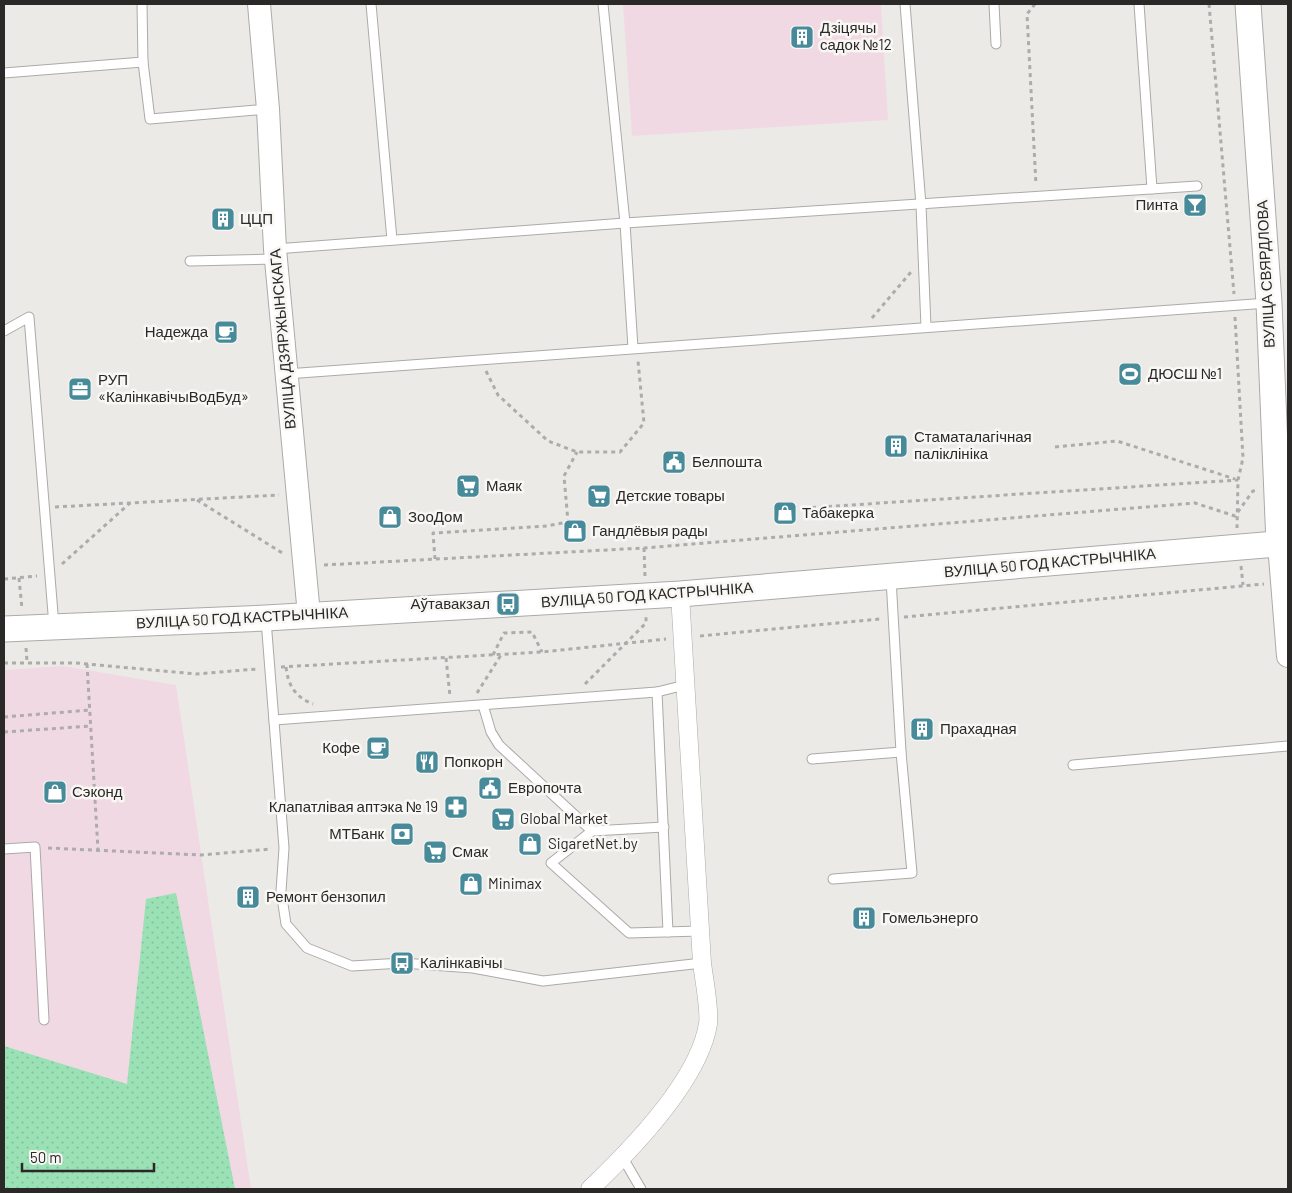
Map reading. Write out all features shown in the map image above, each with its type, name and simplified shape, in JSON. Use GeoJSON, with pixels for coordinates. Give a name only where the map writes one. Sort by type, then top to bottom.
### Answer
{"type":"FeatureCollection","features":[{"type":"Feature","properties":{"kind":"main road","name":"ВУЛІЦА СВЯРДЛОВА"},"geometry":{"type":"LineString","coordinates":[[1248,4],[1269,303],[1277,488],[1284,544]]}},
{"type":"Feature","properties":{"kind":"main road","name":"ВУЛІЦА 50 ГОД КАСТРЫЧНІКА"},"geometry":{"type":"LineString","coordinates":[[4,629],[266,618],[680,594],[1284,544]]}},
{"type":"Feature","properties":{"kind":"street","name":"ВУЛІЦА ДЗЯРЖЫНСКАГА"},"geometry":{"type":"LineString","coordinates":[[259,4],[268,108],[276,254],[309,615]]}},
{"type":"Feature","properties":{"kind":"street"},"geometry":{"type":"LineString","coordinates":[[1284,544],[1282,583],[1288,656]]}},
{"type":"Feature","properties":{"kind":"street"},"geometry":{"type":"LineString","coordinates":[[590,1189],[623,1158],[691,1070],[708,1023],[702,963],[680,594]]}},
{"type":"Feature","properties":{"kind":"lane"},"geometry":{"type":"LineString","coordinates":[[142,4],[143,62],[150,119],[268,108]]}},
{"type":"Feature","properties":{"kind":"lane"},"geometry":{"type":"LineString","coordinates":[[371,4],[392,240]]}},
{"type":"Feature","properties":{"kind":"lane"},"geometry":{"type":"LineString","coordinates":[[603,4],[625,223],[635,348]]}},
{"type":"Feature","properties":{"kind":"lane"},"geometry":{"type":"LineString","coordinates":[[905,4],[921,205],[926,327]]}},
{"type":"Feature","properties":{"kind":"lane"},"geometry":{"type":"LineString","coordinates":[[994,4],[996,44]]}},
{"type":"Feature","properties":{"kind":"lane"},"geometry":{"type":"LineString","coordinates":[[1139,4],[1152,189]]}},
{"type":"Feature","properties":{"kind":"lane"},"geometry":{"type":"LineString","coordinates":[[4,73],[143,62]]}},
{"type":"Feature","properties":{"kind":"lane"},"geometry":{"type":"LineString","coordinates":[[190,261],[276,254],[392,240],[1197,186]]}},
{"type":"Feature","properties":{"kind":"lane"},"geometry":{"type":"LineString","coordinates":[[286,374],[1269,303]]}},
{"type":"Feature","properties":{"kind":"lane"},"geometry":{"type":"LineString","coordinates":[[4,331],[29,317],[54,627]]}},
{"type":"Feature","properties":{"kind":"lane"},"geometry":{"type":"LineString","coordinates":[[833,879],[912,873],[901,752],[891,577]]}},
{"type":"Feature","properties":{"kind":"lane"},"geometry":{"type":"LineString","coordinates":[[266,618],[284,848],[281,890],[286,924],[307,948],[352,966],[402,963],[473,968],[543,981],[702,963]]}},
{"type":"Feature","properties":{"kind":"lane"},"geometry":{"type":"LineString","coordinates":[[274,720],[657,692],[685,685]]}},
{"type":"Feature","properties":{"kind":"lane"},"geometry":{"type":"LineString","coordinates":[[657,692],[668,932]]}},
{"type":"Feature","properties":{"kind":"lane"},"geometry":{"type":"LineString","coordinates":[[483,705],[491,732],[499,745],[592,831]]}},
{"type":"Feature","properties":{"kind":"lane"},"geometry":{"type":"LineString","coordinates":[[1072,765],[1288,746]]}},
{"type":"Feature","properties":{"kind":"lane"},"geometry":{"type":"LineString","coordinates":[[812,759],[901,752]]}},
{"type":"Feature","properties":{"kind":"lane"},"geometry":{"type":"LineString","coordinates":[[664,827],[592,831],[551,863],[629,933],[700,931]]}},
{"type":"Feature","properties":{"kind":"lane"},"geometry":{"type":"LineString","coordinates":[[4,849],[35,847],[44,1020]]}},
{"type":"Feature","properties":{"kind":"lane"},"geometry":{"type":"LineString","coordinates":[[623,1158],[641,1189]]}},
{"type":"Feature","properties":{"kind":"path"},"geometry":{"type":"LineString","coordinates":[[1035,4],[1027,14],[1037,197]]}},
{"type":"Feature","properties":{"kind":"path"},"geometry":{"type":"LineString","coordinates":[[1209,4],[1234,305],[1243,458],[1238,480],[1235,516]]}},
{"type":"Feature","properties":{"kind":"path"},"geometry":{"type":"LineString","coordinates":[[860,332],[923,258]]}},
{"type":"Feature","properties":{"kind":"path"},"geometry":{"type":"LineString","coordinates":[[480,360],[498,394],[548,441],[577,452],[620,452],[644,423],[635,348]]}},
{"type":"Feature","properties":{"kind":"path"},"geometry":{"type":"LineString","coordinates":[[1055,446],[1116,441],[1238,480]]}},
{"type":"Feature","properties":{"kind":"path"},"geometry":{"type":"LineString","coordinates":[[435,559],[433,533],[547,526],[568,522],[564,476],[577,452]]}},
{"type":"Feature","properties":{"kind":"path"},"geometry":{"type":"LineString","coordinates":[[804,508],[1238,480]]}},
{"type":"Feature","properties":{"kind":"path"},"geometry":{"type":"LineString","coordinates":[[1235,516],[1253,490],[1277,488]]}},
{"type":"Feature","properties":{"kind":"path"},"geometry":{"type":"LineString","coordinates":[[44,507],[297,494]]}},
{"type":"Feature","properties":{"kind":"path"},"geometry":{"type":"LineString","coordinates":[[197,500],[304,566],[644,548],[1195,503],[1235,516]]}},
{"type":"Feature","properties":{"kind":"path"},"geometry":{"type":"LineString","coordinates":[[4,579],[50,575],[130,503]]}},
{"type":"Feature","properties":{"kind":"path"},"geometry":{"type":"LineString","coordinates":[[592,686],[583,686],[646,624],[644,548]]}},
{"type":"Feature","properties":{"kind":"path"},"geometry":{"type":"LineString","coordinates":[[4,663],[87,664],[196,674],[501,655],[1282,583]]}},
{"type":"Feature","properties":{"kind":"path"},"geometry":{"type":"LineString","coordinates":[[492,655],[504,633],[532,632],[542,652]]}},
{"type":"Feature","properties":{"kind":"path"},"geometry":{"type":"LineString","coordinates":[[486,694],[476,695],[501,655]]}},
{"type":"Feature","properties":{"kind":"path"},"geometry":{"type":"LineString","coordinates":[[446,658],[450,696]]}},
{"type":"Feature","properties":{"kind":"path"},"geometry":{"type":"LineString","coordinates":[[87,664],[98,850]]}},
{"type":"Feature","properties":{"kind":"path"},"geometry":{"type":"LineString","coordinates":[[286,667],[288,680],[295,693],[315,705]]}},
{"type":"Feature","properties":{"kind":"path"},"geometry":{"type":"LineString","coordinates":[[441,696],[459,696]]}},
{"type":"Feature","properties":{"kind":"path"},"geometry":{"type":"LineString","coordinates":[[4,716],[90,710]]}},
{"type":"Feature","properties":{"kind":"path"},"geometry":{"type":"LineString","coordinates":[[4,732],[91,726]]}},
{"type":"Feature","properties":{"kind":"path"},"geometry":{"type":"LineString","coordinates":[[35,847],[201,855],[284,848]]}},
{"type":"Feature","properties":{"kind":"shaded area"},"geometry":{"type":"Polygon","coordinates":[[[623,4],[881,4],[888,120],[632,136],[623,4]]]}},
{"type":"Feature","properties":{"kind":"shaded area"},"geometry":{"type":"Polygon","coordinates":[[[63,666],[176,685],[251,1189],[4,1189],[4,670],[63,666]]]}},
{"type":"Feature","properties":{"kind":"green space"},"geometry":{"type":"Polygon","coordinates":[[[176,893],[235,1189],[4,1189],[4,1046],[127,1084],[146,899],[176,893]]]}},
{"type":"Feature","properties":{"kind":"place","name":"Дзіцячы садок №12"},"geometry":{"type":"Point","coordinates":[802,37]}},
{"type":"Feature","properties":{"kind":"place","name":"Пинта"},"geometry":{"type":"Point","coordinates":[1195,205]}},
{"type":"Feature","properties":{"kind":"place","name":"ЦЦП"},"geometry":{"type":"Point","coordinates":[223,219]}},
{"type":"Feature","properties":{"kind":"place","name":"Надежда"},"geometry":{"type":"Point","coordinates":[226,332]}},
{"type":"Feature","properties":{"kind":"place","name":"ДЮСШ №1"},"geometry":{"type":"Point","coordinates":[1130,374]}},
{"type":"Feature","properties":{"kind":"place","name":"РУП «КалінкавічыВодБуд»"},"geometry":{"type":"Point","coordinates":[80,389]}},
{"type":"Feature","properties":{"kind":"place","name":"Стаматалагічная паліклініка"},"geometry":{"type":"Point","coordinates":[896,446]}},
{"type":"Feature","properties":{"kind":"place","name":"Белпошта"},"geometry":{"type":"Point","coordinates":[674,462]}},
{"type":"Feature","properties":{"kind":"place","name":"Маяк"},"geometry":{"type":"Point","coordinates":[468,486]}},
{"type":"Feature","properties":{"kind":"place","name":"Детские товары"},"geometry":{"type":"Point","coordinates":[599,496]}},
{"type":"Feature","properties":{"kind":"place","name":"Табакерка"},"geometry":{"type":"Point","coordinates":[785,513]}},
{"type":"Feature","properties":{"kind":"place","name":"ЗооДом"},"geometry":{"type":"Point","coordinates":[390,517]}},
{"type":"Feature","properties":{"kind":"place","name":"Гандлёвыя рады"},"geometry":{"type":"Point","coordinates":[575,531]}},
{"type":"Feature","properties":{"kind":"place","name":"Аўтавакзал"},"geometry":{"type":"Point","coordinates":[508,604]}},
{"type":"Feature","properties":{"kind":"place","name":"Прахадная"},"geometry":{"type":"Point","coordinates":[922,729]}},
{"type":"Feature","properties":{"kind":"place","name":"Кофе"},"geometry":{"type":"Point","coordinates":[378,748]}},
{"type":"Feature","properties":{"kind":"place","name":"Попкорн"},"geometry":{"type":"Point","coordinates":[427,762]}},
{"type":"Feature","properties":{"kind":"place","name":"Европочта"},"geometry":{"type":"Point","coordinates":[490,788]}},
{"type":"Feature","properties":{"kind":"place","name":"Сэконд"},"geometry":{"type":"Point","coordinates":[55,792]}},
{"type":"Feature","properties":{"kind":"place","name":"Клапатлівая аптэка № 19"},"geometry":{"type":"Point","coordinates":[456,807]}},
{"type":"Feature","properties":{"kind":"place","name":"Globаl Market"},"geometry":{"type":"Point","coordinates":[503,819]}},
{"type":"Feature","properties":{"kind":"place","name":"МТБанк"},"geometry":{"type":"Point","coordinates":[402,834]}},
{"type":"Feature","properties":{"kind":"place","name":"SigaretNet.by"},"geometry":{"type":"Point","coordinates":[530,844]}},
{"type":"Feature","properties":{"kind":"place","name":"Смак"},"geometry":{"type":"Point","coordinates":[435,852]}},
{"type":"Feature","properties":{"kind":"place","name":"Minimax"},"geometry":{"type":"Point","coordinates":[471,884]}},
{"type":"Feature","properties":{"kind":"place","name":"Ремонт бензопил"},"geometry":{"type":"Point","coordinates":[248,897]}},
{"type":"Feature","properties":{"kind":"place","name":"Гомельэнерго"},"geometry":{"type":"Point","coordinates":[864,918]}},
{"type":"Feature","properties":{"kind":"place","name":"Калінкавічы"},"geometry":{"type":"Point","coordinates":[402,963]}}]}
